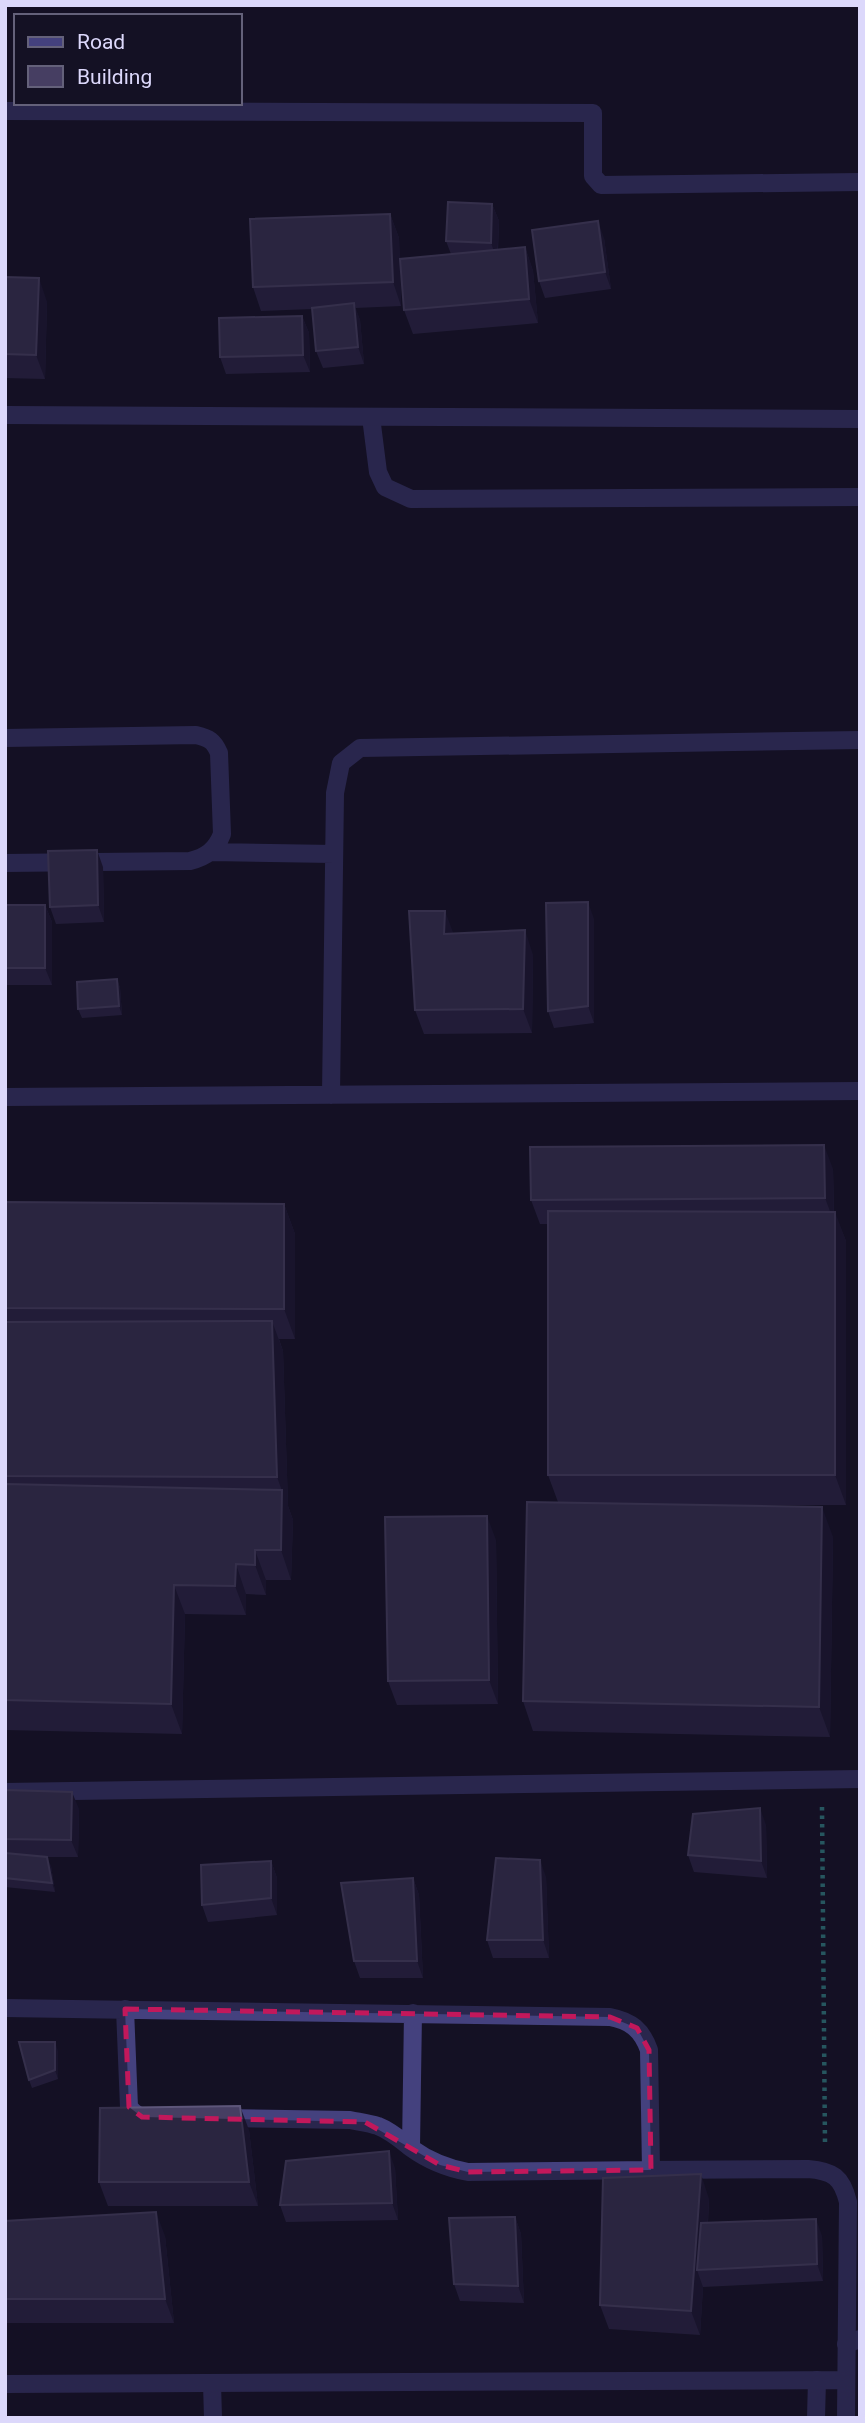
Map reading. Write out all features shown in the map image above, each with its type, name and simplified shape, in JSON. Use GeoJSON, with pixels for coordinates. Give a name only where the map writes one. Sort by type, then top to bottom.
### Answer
{"type":"FeatureCollection","features":[{"type":"Feature","properties":{"kind":"street"},"geometry":{"type":"LineString","coordinates":[[5,111],[593,113],[593,176],[601,185],[860,182]]}},
{"type":"Feature","properties":{"kind":"street"},"geometry":{"type":"LineString","coordinates":[[5,415],[860,419]]}},
{"type":"Feature","properties":{"kind":"street"},"geometry":{"type":"LineString","coordinates":[[371,416],[379,472],[385,486],[411,499],[860,497]]}},
{"type":"Feature","properties":{"kind":"street"},"geometry":{"type":"LineString","coordinates":[[5,738],[208,737],[215,743],[219,753],[222,834],[211,852],[190,861],[5,863]]}},
{"type":"Feature","properties":{"kind":"street"},"geometry":{"type":"LineString","coordinates":[[331,1094],[335,793],[341,764],[360,748],[860,740]]}},
{"type":"Feature","properties":{"kind":"street"},"geometry":{"type":"LineString","coordinates":[[211,852],[334,853]]}},
{"type":"Feature","properties":{"kind":"street"},"geometry":{"type":"LineString","coordinates":[[5,1097],[860,1091]]}},
{"type":"Feature","properties":{"kind":"street"},"geometry":{"type":"LineString","coordinates":[[5,1792],[860,1779]]}},
{"type":"Feature","properties":{"kind":"street"},"geometry":{"type":"LineString","coordinates":[[5,2008],[413,2013],[610,2017],[625,2020],[645,2037],[649,2050],[651,2170]]}},
{"type":"Feature","properties":{"kind":"street"},"geometry":{"type":"LineString","coordinates":[[125,2009],[129,2107],[142,2117],[170,2117]]}},
{"type":"Feature","properties":{"kind":"street"},"geometry":{"type":"LineString","coordinates":[[411,2147],[413,2013]]}},
{"type":"Feature","properties":{"kind":"street"},"geometry":{"type":"LineString","coordinates":[[211,2118],[351,2120],[380,2127],[440,2165],[468,2172],[825,2171],[837,2178],[845,2188],[848,2202],[853,2342],[845,2380],[846,2418]]}},
{"type":"Feature","properties":{"kind":"street"},"geometry":{"type":"LineString","coordinates":[[816,2418],[817,2380]]}},
{"type":"Feature","properties":{"kind":"street"},"geometry":{"type":"LineString","coordinates":[[5,2384],[845,2380]]}},
{"type":"Feature","properties":{"kind":"street"},"geometry":{"type":"LineString","coordinates":[[212,2383],[213,2418]]}},
{"type":"Feature","properties":{"kind":"path"},"geometry":{"type":"LineString","coordinates":[[821,1780],[825,2171]]}},
{"type":"Feature","properties":{"kind":"highlighted area"},"geometry":{"type":"Polygon","coordinates":[[[125,2009],[610,2017],[637,2028],[649,2050],[651,2170],[468,2172],[440,2165],[365,2122],[142,2117],[129,2107],[125,2009]]]}},
{"type":"Feature","properties":{"kind":"building"},"geometry":{"type":"Polygon","coordinates":[[[448,202],[492,204],[491,243],[446,241],[448,202]]]}},
{"type":"Feature","properties":{"kind":"building"},"geometry":{"type":"Polygon","coordinates":[[[390,214],[393,282],[253,287],[250,219],[390,214]]]}},
{"type":"Feature","properties":{"kind":"building"},"geometry":{"type":"Polygon","coordinates":[[[598,221],[605,272],[539,281],[532,230],[598,221]]]}},
{"type":"Feature","properties":{"kind":"building"},"geometry":{"type":"Polygon","coordinates":[[[525,247],[529,299],[404,310],[400,259],[525,247]]]}},
{"type":"Feature","properties":{"kind":"building"},"geometry":{"type":"Polygon","coordinates":[[[5,277],[39,278],[36,355],[5,354],[5,277]]]}},
{"type":"Feature","properties":{"kind":"building"},"geometry":{"type":"Polygon","coordinates":[[[354,303],[358,347],[316,351],[312,308],[354,303]]]}},
{"type":"Feature","properties":{"kind":"building"},"geometry":{"type":"Polygon","coordinates":[[[302,316],[303,355],[220,357],[219,318],[302,316]]]}},
{"type":"Feature","properties":{"kind":"building"},"geometry":{"type":"Polygon","coordinates":[[[97,850],[98,905],[50,907],[48,851],[97,850]]]}},
{"type":"Feature","properties":{"kind":"building"},"geometry":{"type":"Polygon","coordinates":[[[588,902],[588,1006],[548,1011],[546,903],[588,902]]]}},
{"type":"Feature","properties":{"kind":"building"},"geometry":{"type":"Polygon","coordinates":[[[5,905],[45,905],[45,968],[5,968],[5,905]]]}},
{"type":"Feature","properties":{"kind":"building"},"geometry":{"type":"Polygon","coordinates":[[[409,911],[445,911],[444,934],[525,930],[523,1009],[415,1010],[409,911]]]}},
{"type":"Feature","properties":{"kind":"building"},"geometry":{"type":"Polygon","coordinates":[[[117,979],[119,1006],[78,1009],[77,982],[117,979]]]}},
{"type":"Feature","properties":{"kind":"building"},"geometry":{"type":"Polygon","coordinates":[[[824,1145],[825,1198],[531,1200],[530,1147],[824,1145]]]}},
{"type":"Feature","properties":{"kind":"building"},"geometry":{"type":"Polygon","coordinates":[[[5,1202],[284,1204],[284,1309],[5,1308],[5,1202]]]}},
{"type":"Feature","properties":{"kind":"building"},"geometry":{"type":"Polygon","coordinates":[[[548,1211],[835,1212],[835,1475],[548,1475],[548,1211]]]}},
{"type":"Feature","properties":{"kind":"building"},"geometry":{"type":"Polygon","coordinates":[[[272,1321],[277,1477],[5,1476],[5,1322],[272,1321]]]}},
{"type":"Feature","properties":{"kind":"building"},"geometry":{"type":"Polygon","coordinates":[[[5,1484],[282,1490],[281,1550],[255,1550],[255,1565],[236,1564],[235,1586],[174,1585],[171,1704],[5,1700],[5,1484]]]}},
{"type":"Feature","properties":{"kind":"building"},"geometry":{"type":"Polygon","coordinates":[[[527,1502],[822,1507],[819,1707],[523,1701],[527,1502]]]}},
{"type":"Feature","properties":{"kind":"building"},"geometry":{"type":"Polygon","coordinates":[[[487,1516],[489,1680],[388,1681],[385,1517],[487,1516]]]}},
{"type":"Feature","properties":{"kind":"building"},"geometry":{"type":"Polygon","coordinates":[[[5,1790],[72,1792],[71,1840],[5,1839],[5,1790]]]}},
{"type":"Feature","properties":{"kind":"building"},"geometry":{"type":"Polygon","coordinates":[[[760,1808],[761,1861],[688,1855],[693,1814],[760,1808]]]}},
{"type":"Feature","properties":{"kind":"building"},"geometry":{"type":"Polygon","coordinates":[[[5,1853],[47,1857],[52,1883],[5,1878],[5,1853]]]}},
{"type":"Feature","properties":{"kind":"building"},"geometry":{"type":"Polygon","coordinates":[[[496,1858],[540,1860],[543,1940],[487,1940],[496,1858]]]}},
{"type":"Feature","properties":{"kind":"building"},"geometry":{"type":"Polygon","coordinates":[[[271,1861],[271,1898],[202,1905],[201,1865],[271,1861]]]}},
{"type":"Feature","properties":{"kind":"building"},"geometry":{"type":"Polygon","coordinates":[[[413,1878],[417,1961],[354,1961],[341,1883],[413,1878]]]}},
{"type":"Feature","properties":{"kind":"building"},"geometry":{"type":"Polygon","coordinates":[[[19,2042],[55,2042],[55,2070],[29,2080],[19,2042]]]}},
{"type":"Feature","properties":{"kind":"building"},"geometry":{"type":"Polygon","coordinates":[[[240,2106],[249,2182],[99,2182],[100,2108],[240,2106]]]}},
{"type":"Feature","properties":{"kind":"building"},"geometry":{"type":"Polygon","coordinates":[[[389,2151],[392,2203],[280,2205],[286,2161],[389,2151]]]}},
{"type":"Feature","properties":{"kind":"building"},"geometry":{"type":"Polygon","coordinates":[[[701,2174],[691,2311],[600,2305],[603,2178],[701,2174]]]}},
{"type":"Feature","properties":{"kind":"building"},"geometry":{"type":"Polygon","coordinates":[[[156,2212],[165,2299],[5,2299],[5,2221],[156,2212]]]}},
{"type":"Feature","properties":{"kind":"building"},"geometry":{"type":"Polygon","coordinates":[[[515,2217],[518,2286],[454,2284],[449,2218],[515,2217]]]}},
{"type":"Feature","properties":{"kind":"building"},"geometry":{"type":"Polygon","coordinates":[[[816,2219],[817,2264],[697,2270],[701,2223],[816,2219]]]}}]}
